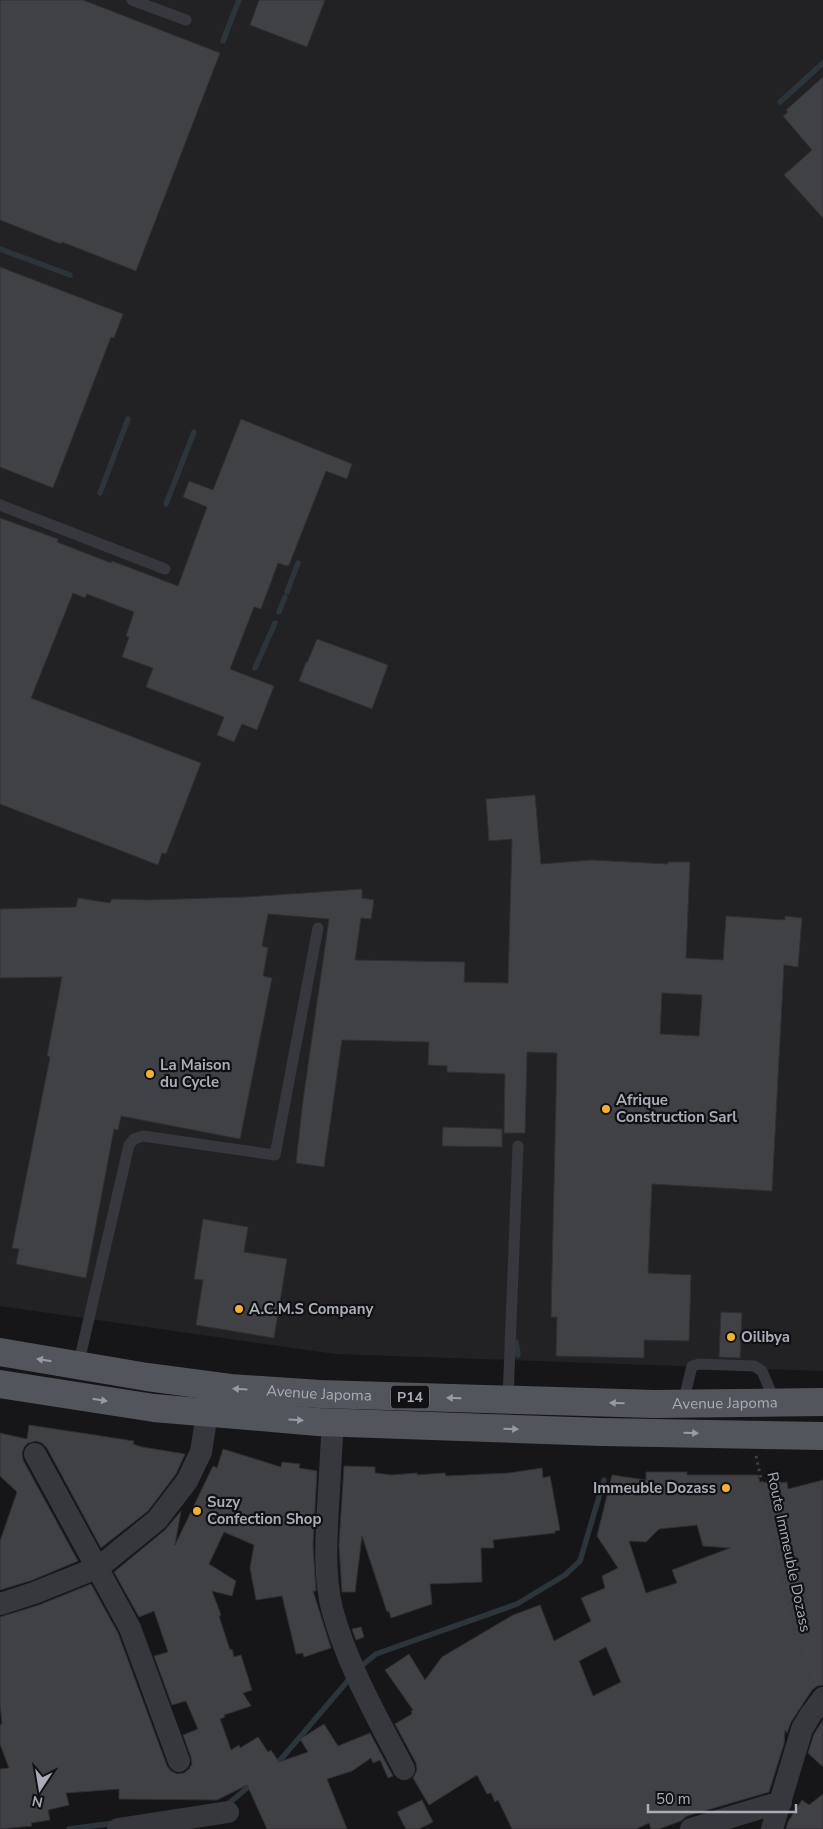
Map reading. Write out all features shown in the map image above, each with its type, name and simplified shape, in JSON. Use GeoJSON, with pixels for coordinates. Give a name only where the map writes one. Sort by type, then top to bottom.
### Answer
{"type":"FeatureCollection","features":[{"type":"Feature","properties":{"kind":"main road","name":"Avenue Japoma"},"geometry":{"type":"LineString","coordinates":[[0,1352],[147,1377],[230,1388],[320,1394],[654,1404],[823,1402]]}},
{"type":"Feature","properties":{"kind":"main road","name":"Avenue Japoma"},"geometry":{"type":"LineString","coordinates":[[0,1384],[207,1414],[333,1422],[601,1432],[823,1436]]}},
{"type":"Feature","properties":{"kind":"main road"},"geometry":{"type":"LineString","coordinates":[[653,1432],[654,1404]]}},
{"type":"Feature","properties":{"kind":"street"},"geometry":{"type":"LineString","coordinates":[[0,1604],[34,1593],[98,1567],[157,1520],[187,1481],[201,1452],[207,1414]]}},
{"type":"Feature","properties":{"kind":"street"},"geometry":{"type":"LineString","coordinates":[[333,1422],[326,1541],[327,1574],[332,1608],[364,1691],[404,1769]]}},
{"type":"Feature","properties":{"kind":"street"},"geometry":{"type":"LineString","coordinates":[[35,1454],[130,1628],[179,1761]]}},
{"type":"Feature","properties":{"kind":"street"},"geometry":{"type":"LineString","coordinates":[[772,1829],[802,1729],[810,1714],[822,1699]]}},
{"type":"Feature","properties":{"kind":"street"},"geometry":{"type":"LineString","coordinates":[[692,1829],[781,1802]]}},
{"type":"Feature","properties":{"kind":"street"},"geometry":{"type":"LineString","coordinates":[[118,1829],[228,1812]]}},
{"type":"Feature","properties":{"kind":"lane"},"geometry":{"type":"LineString","coordinates":[[132,0],[186,20]]}},
{"type":"Feature","properties":{"kind":"lane"},"geometry":{"type":"LineString","coordinates":[[0,505],[166,569]]}},
{"type":"Feature","properties":{"kind":"lane"},"geometry":{"type":"LineString","coordinates":[[78,1366],[129,1145],[134,1139],[143,1136],[275,1155],[318,928]]}},
{"type":"Feature","properties":{"kind":"lane"},"geometry":{"type":"LineString","coordinates":[[508,1400],[518,1146]]}},
{"type":"Feature","properties":{"kind":"lane"},"geometry":{"type":"LineString","coordinates":[[683,1403],[692,1366],[699,1364],[754,1366],[762,1372],[775,1402]]}},
{"type":"Feature","properties":{"kind":"path","name":"Route Immeuble Dozass"},"geometry":{"type":"LineString","coordinates":[[750,1434],[760,1470],[797,1642],[810,1679],[822,1699]]}},
{"type":"Feature","properties":{"kind":"shaded area"},"geometry":{"type":"Polygon","coordinates":[[[0,0],[823,0],[823,1371],[335,1354],[0,1306],[0,0]]]}},
{"type":"Feature","properties":{"kind":"building"},"geometry":{"type":"Polygon","coordinates":[[[0,0],[83,0],[220,53],[136,271],[0,220],[0,0]]]}},
{"type":"Feature","properties":{"kind":"building"},"geometry":{"type":"Polygon","coordinates":[[[259,0],[325,0],[307,47],[250,25],[259,0]]]}},
{"type":"Feature","properties":{"kind":"building"},"geometry":{"type":"Polygon","coordinates":[[[823,77],[823,218],[784,175],[812,150],[783,116],[788,112],[786,110],[823,77]]]}},
{"type":"Feature","properties":{"kind":"building"},"geometry":{"type":"Polygon","coordinates":[[[0,267],[123,314],[114,338],[111,337],[53,488],[0,467],[0,267]]]}},
{"type":"Feature","properties":{"kind":"building"},"geometry":{"type":"Polygon","coordinates":[[[241,419],[352,464],[347,479],[326,471],[289,565],[278,563],[261,609],[254,607],[230,669],[274,686],[257,730],[242,724],[234,742],[217,735],[224,717],[146,687],[153,668],[122,657],[129,637],[126,636],[134,612],[87,594],[85,598],[73,593],[31,698],[201,763],[166,854],[162,853],[158,865],[0,804],[0,518],[58,539],[57,542],[111,563],[112,561],[178,586],[207,507],[183,497],[189,481],[213,490],[241,419]]]}},
{"type":"Feature","properties":{"kind":"building"},"geometry":{"type":"Polygon","coordinates":[[[317,639],[388,665],[372,709],[299,681],[317,639]]]}},
{"type":"Feature","properties":{"kind":"building"},"geometry":{"type":"Polygon","coordinates":[[[535,795],[541,864],[591,860],[668,864],[668,862],[690,862],[686,958],[723,960],[726,916],[785,920],[785,916],[802,918],[798,967],[784,965],[772,1191],[652,1184],[648,1273],[691,1275],[689,1341],[644,1340],[644,1358],[556,1356],[557,1317],[551,1317],[557,1053],[527,1052],[525,1133],[504,1133],[505,1074],[447,1072],[447,1066],[428,1065],[429,1042],[342,1040],[324,1167],[296,1163],[303,1100],[329,919],[268,914],[262,946],[268,948],[263,976],[272,978],[240,1139],[121,1116],[118,1130],[114,1129],[86,1278],[16,1264],[19,1249],[12,1248],[50,1057],[47,1056],[62,977],[0,978],[0,909],[76,907],[78,898],[110,903],[112,899],[147,900],[246,897],[362,889],[362,898],[374,900],[371,919],[361,918],[355,960],[465,962],[464,982],[508,983],[512,839],[489,841],[486,799],[535,795]],[[662,993],[660,1034],[699,1036],[702,995],[662,993]]]}},
{"type":"Feature","properties":{"kind":"building"},"geometry":{"type":"Polygon","coordinates":[[[443,1127],[502,1129],[502,1147],[442,1146],[443,1127]]]}},
{"type":"Feature","properties":{"kind":"building"},"geometry":{"type":"Polygon","coordinates":[[[203,1219],[248,1227],[244,1252],[287,1259],[274,1338],[196,1325],[203,1280],[194,1279],[203,1219]]]}},
{"type":"Feature","properties":{"kind":"building","name":"Oilibya"},"geometry":{"type":"Polygon","coordinates":[[[721,1312],[742,1313],[740,1358],[719,1357],[721,1312]]]}},
{"type":"Feature","properties":{"kind":"building"},"geometry":{"type":"Polygon","coordinates":[[[29,1425],[134,1441],[133,1444],[142,1447],[185,1454],[176,1474],[148,1511],[101,1548],[47,1448],[42,1443],[36,1441],[28,1443],[22,1453],[23,1460],[78,1561],[30,1581],[0,1590],[0,1541],[17,1492],[0,1476],[0,1433],[27,1439],[29,1425]]]}},
{"type":"Feature","properties":{"kind":"building"},"geometry":{"type":"Polygon","coordinates":[[[223,1449],[281,1467],[282,1462],[300,1464],[299,1468],[317,1471],[313,1545],[316,1591],[313,1591],[331,1648],[304,1657],[303,1653],[296,1654],[282,1596],[256,1600],[250,1568],[254,1545],[224,1532],[209,1564],[236,1581],[232,1596],[212,1591],[221,1615],[219,1616],[230,1650],[232,1649],[234,1657],[241,1655],[252,1690],[243,1693],[251,1706],[224,1715],[225,1717],[220,1719],[231,1750],[239,1745],[240,1748],[258,1737],[268,1752],[271,1750],[279,1762],[308,1752],[300,1739],[324,1724],[338,1746],[370,1733],[393,1776],[388,1778],[380,1760],[373,1763],[371,1758],[352,1771],[327,1779],[347,1829],[267,1829],[247,1785],[217,1800],[119,1799],[119,1789],[66,1793],[69,1805],[48,1810],[50,1820],[31,1823],[32,1826],[0,1829],[0,1769],[9,1768],[0,1744],[0,1725],[2,1724],[0,1704],[0,1617],[39,1605],[91,1584],[118,1633],[167,1766],[177,1774],[184,1773],[192,1764],[183,1735],[198,1729],[186,1701],[172,1705],[154,1656],[168,1652],[154,1611],[139,1617],[114,1572],[165,1530],[181,1511],[175,1545],[213,1466],[217,1468],[223,1449]]]}},
{"type":"Feature","properties":{"kind":"building"},"geometry":{"type":"Polygon","coordinates":[[[344,1466],[375,1467],[375,1473],[392,1475],[445,1473],[446,1476],[509,1473],[542,1468],[543,1478],[550,1476],[560,1530],[555,1531],[555,1533],[493,1540],[494,1548],[481,1548],[482,1582],[430,1584],[432,1604],[391,1618],[389,1611],[387,1612],[362,1536],[355,1592],[342,1592],[339,1545],[344,1466]]]}},
{"type":"Feature","properties":{"kind":"building"},"geometry":{"type":"Polygon","coordinates":[[[646,1472],[687,1472],[687,1475],[758,1475],[760,1483],[780,1480],[780,1483],[787,1482],[788,1489],[823,1480],[823,1685],[817,1686],[812,1690],[791,1722],[787,1733],[785,1730],[784,1744],[769,1792],[687,1816],[681,1821],[659,1829],[651,1829],[649,1823],[636,1829],[512,1829],[498,1800],[495,1802],[491,1793],[487,1794],[477,1775],[429,1805],[413,1778],[417,1770],[416,1763],[395,1724],[412,1714],[411,1711],[413,1710],[385,1670],[409,1654],[425,1680],[442,1657],[513,1615],[540,1605],[554,1641],[591,1621],[581,1598],[605,1588],[602,1576],[618,1568],[597,1536],[612,1475],[646,1480],[646,1472]],[[697,1525],[659,1529],[646,1542],[629,1541],[646,1593],[677,1583],[672,1570],[730,1548],[703,1546],[697,1525]],[[606,1647],[579,1661],[593,1696],[621,1682],[606,1647]]]}},
{"type":"Feature","properties":{"kind":"building"},"geometry":{"type":"Polygon","coordinates":[[[361,1627],[364,1637],[356,1640],[352,1629],[361,1627]]]}},
{"type":"Feature","properties":{"kind":"building"},"geometry":{"type":"Polygon","coordinates":[[[823,1720],[823,1767],[808,1753],[814,1734],[823,1720]]]}},
{"type":"Feature","properties":{"kind":"building"},"geometry":{"type":"Polygon","coordinates":[[[823,1794],[823,1829],[786,1829],[788,1822],[802,1800],[809,1805],[823,1794]]]}},
{"type":"Feature","properties":{"kind":"building"},"geometry":{"type":"Polygon","coordinates":[[[422,1800],[433,1822],[419,1829],[406,1829],[397,1812],[422,1800]]]}},
{"type":"Feature","properties":{"kind":"waterway"},"geometry":{"type":"LineString","coordinates":[[223,41],[239,0]]}},
{"type":"Feature","properties":{"kind":"waterway"},"geometry":{"type":"LineString","coordinates":[[780,102],[823,63]]}},
{"type":"Feature","properties":{"kind":"waterway"},"geometry":{"type":"LineString","coordinates":[[0,249],[70,275]]}},
{"type":"Feature","properties":{"kind":"waterway"},"geometry":{"type":"LineString","coordinates":[[100,493],[128,419]]}},
{"type":"Feature","properties":{"kind":"waterway"},"geometry":{"type":"LineString","coordinates":[[166,504],[194,432]]}},
{"type":"Feature","properties":{"kind":"waterway"},"geometry":{"type":"LineString","coordinates":[[287,592],[298,563]]}},
{"type":"Feature","properties":{"kind":"waterway"},"geometry":{"type":"LineString","coordinates":[[279,612],[285,597]]}},
{"type":"Feature","properties":{"kind":"waterway"},"geometry":{"type":"LineString","coordinates":[[255,668],[275,623]]}},
{"type":"Feature","properties":{"kind":"waterway"},"geometry":{"type":"LineString","coordinates":[[516,1342],[518,1355]]}},
{"type":"Feature","properties":{"kind":"waterway"},"geometry":{"type":"LineString","coordinates":[[359,1668],[376,1654],[517,1604],[565,1575],[580,1561],[604,1480]]}},
{"type":"Feature","properties":{"kind":"waterway"},"geometry":{"type":"LineString","coordinates":[[273,1766],[351,1677]]}},
{"type":"Feature","properties":{"kind":"waterway"},"geometry":{"type":"LineString","coordinates":[[228,1804],[253,1783]]}},
{"type":"Feature","properties":{"kind":"waterway"},"geometry":{"type":"LineString","coordinates":[[69,1829],[115,1823]]}},
{"type":"Feature","properties":{"kind":"place","name":"La Maison du Cycle"},"geometry":{"type":"Point","coordinates":[150,1074]}},
{"type":"Feature","properties":{"kind":"place","name":"Afrique Construction Sarl"},"geometry":{"type":"Point","coordinates":[606,1109]}},
{"type":"Feature","properties":{"kind":"place","name":"A.C.M.S Company"},"geometry":{"type":"Point","coordinates":[239,1309]}},
{"type":"Feature","properties":{"kind":"place","name":"Oilibya"},"geometry":{"type":"Point","coordinates":[731,1337]}},
{"type":"Feature","properties":{"kind":"place","name":"Immeuble Dozass"},"geometry":{"type":"Point","coordinates":[726,1488]}},
{"type":"Feature","properties":{"kind":"place","name":"Suzy Confection Shop"},"geometry":{"type":"Point","coordinates":[197,1511]}}]}
